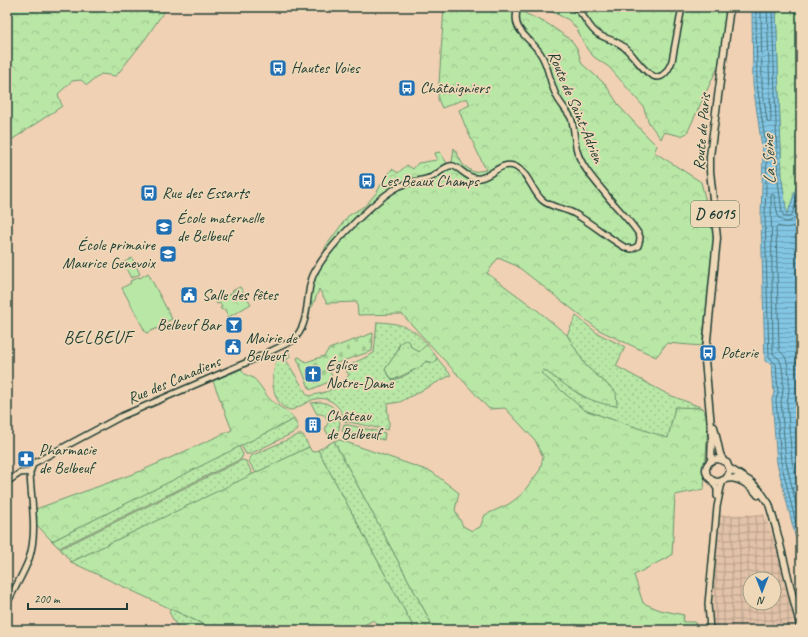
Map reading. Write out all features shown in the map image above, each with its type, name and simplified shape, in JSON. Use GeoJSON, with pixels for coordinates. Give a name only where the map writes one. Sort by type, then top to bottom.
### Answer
{"type":"FeatureCollection","features":[{"type":"Feature","properties":{"kind":"main road","name":"Route de Saint-Adrien"},"geometry":{"type":"LineString","coordinates":[[314,274],[343,235],[388,193],[412,181],[431,177],[449,166],[456,167],[466,175],[475,178],[484,177],[508,165],[516,168],[524,174],[538,196],[547,203],[574,213],[626,248],[636,248],[639,244],[640,236],[606,195],[580,159],[570,116],[556,95],[545,61],[540,52],[517,26],[516,17],[518,7]]}},
{"type":"Feature","properties":{"kind":"main road"},"geometry":{"type":"LineString","coordinates":[[574,7],[580,12],[592,30],[597,34],[621,44],[631,52],[646,73],[657,77],[665,74],[672,61],[682,7]]}},
{"type":"Feature","properties":{"kind":"main road","name":"Route de Paris"},"geometry":{"type":"LineString","coordinates":[[710,403],[705,361],[717,238],[710,171],[710,156],[730,7]]}},
{"type":"Feature","properties":{"kind":"main road","name":"Rue des Canadiens"},"geometry":{"type":"LineString","coordinates":[[30,472],[33,465],[40,459],[122,416],[250,361],[292,341],[298,336],[303,328],[314,274]]}},
{"type":"Feature","properties":{"kind":"main road","name":"D 6015"},"geometry":{"type":"LineString","coordinates":[[710,403],[720,454],[723,460]]}},
{"type":"Feature","properties":{"kind":"main road","name":"D 6015"},"geometry":{"type":"LineString","coordinates":[[710,403],[712,437],[711,460]]}},
{"type":"Feature","properties":{"kind":"main road"},"geometry":{"type":"LineString","coordinates":[[710,630],[708,604],[718,507],[721,487],[729,474],[727,463],[716,458],[707,464],[706,470],[708,477],[717,490],[718,507]]}},
{"type":"Feature","properties":{"kind":"main road"},"geometry":{"type":"LineString","coordinates":[[729,468],[751,482],[760,491],[769,504],[801,630]]}},
{"type":"Feature","properties":{"kind":"main road"},"geometry":{"type":"LineString","coordinates":[[7,482],[20,473],[30,472],[34,530],[29,560],[7,604]]}},
{"type":"Feature","properties":{"kind":"main road"},"geometry":{"type":"LineString","coordinates":[[712,481],[737,480],[747,485],[756,491],[762,498],[773,516]]}},
{"type":"Feature","properties":{"kind":"shaded area"},"geometry":{"type":"Polygon","coordinates":[[[764,514],[783,566],[791,595],[793,630],[713,630],[713,601],[720,515],[764,514]]]}},
{"type":"Feature","properties":{"kind":"green space"},"geometry":{"type":"Polygon","coordinates":[[[7,7],[167,7],[146,38],[116,76],[101,74],[87,85],[81,80],[72,81],[58,94],[62,106],[7,143],[7,7]]]}},
{"type":"Feature","properties":{"kind":"green space"},"geometry":{"type":"Polygon","coordinates":[[[444,7],[521,7],[520,11],[548,24],[571,40],[577,48],[582,64],[605,84],[620,107],[657,146],[654,152],[701,182],[715,238],[702,346],[667,343],[656,357],[599,330],[517,266],[498,258],[487,273],[537,310],[567,335],[586,366],[616,392],[617,406],[596,402],[578,393],[544,370],[541,373],[584,410],[668,438],[675,407],[703,408],[708,422],[704,489],[675,495],[672,555],[634,575],[643,603],[660,610],[684,615],[683,622],[695,622],[695,630],[435,630],[334,441],[340,440],[432,472],[459,493],[455,510],[463,526],[472,531],[480,527],[485,515],[509,504],[521,495],[540,470],[543,457],[535,440],[505,408],[489,409],[402,314],[358,315],[357,302],[327,303],[319,289],[312,307],[309,307],[315,275],[328,256],[324,251],[326,246],[348,216],[366,205],[377,192],[392,169],[398,173],[407,165],[413,169],[418,163],[437,160],[435,153],[440,152],[448,165],[452,163],[454,148],[463,165],[473,172],[486,170],[459,110],[470,105],[467,98],[442,108],[438,99],[444,7]]]}},
{"type":"Feature","properties":{"kind":"green space"},"geometry":{"type":"Polygon","coordinates":[[[535,7],[729,7],[722,58],[687,133],[681,136],[664,132],[661,139],[649,123],[643,106],[609,67],[594,57],[587,49],[577,29],[569,20],[546,9],[535,7]]]}},
{"type":"Feature","properties":{"kind":"green space"},"geometry":{"type":"Polygon","coordinates":[[[776,7],[801,7],[801,168],[799,180],[787,216],[782,181],[776,7]]]}},
{"type":"Feature","properties":{"kind":"green space"},"geometry":{"type":"Polygon","coordinates":[[[132,258],[140,274],[131,278],[123,263],[132,258]]]}},
{"type":"Feature","properties":{"kind":"green space"},"geometry":{"type":"Polygon","coordinates":[[[148,273],[172,319],[164,323],[165,325],[146,333],[122,288],[131,283],[130,281],[139,277],[140,278],[148,273]]]}},
{"type":"Feature","properties":{"kind":"green space"},"geometry":{"type":"Polygon","coordinates":[[[240,287],[251,304],[227,318],[228,315],[224,309],[222,310],[220,308],[222,307],[220,303],[217,304],[215,299],[223,295],[225,297],[240,287]]]}},
{"type":"Feature","properties":{"kind":"green space"},"geometry":{"type":"Polygon","coordinates":[[[576,316],[597,333],[625,347],[616,366],[667,394],[703,408],[675,408],[668,439],[584,410],[541,373],[544,370],[585,398],[616,392],[586,366],[567,335],[576,316]]]}},
{"type":"Feature","properties":{"kind":"green space"},"geometry":{"type":"Polygon","coordinates":[[[377,322],[392,323],[410,329],[427,344],[419,352],[410,346],[398,346],[397,352],[385,370],[392,380],[410,373],[426,361],[432,363],[435,362],[437,358],[451,375],[400,402],[387,404],[389,424],[388,430],[344,421],[343,416],[337,406],[329,400],[312,400],[292,410],[287,409],[280,403],[275,394],[273,383],[273,373],[277,356],[289,352],[290,357],[286,360],[308,396],[327,392],[340,384],[349,375],[344,368],[374,353],[377,322]]]}},
{"type":"Feature","properties":{"kind":"green space"},"geometry":{"type":"Polygon","coordinates":[[[373,333],[372,351],[328,366],[333,380],[310,390],[297,358],[299,357],[306,362],[324,356],[329,349],[373,333]]]}},
{"type":"Feature","properties":{"kind":"green space"},"geometry":{"type":"Polygon","coordinates":[[[405,340],[410,342],[410,346],[419,352],[427,344],[437,358],[434,363],[426,361],[420,367],[393,380],[385,370],[397,352],[400,343],[405,340]]]}},
{"type":"Feature","properties":{"kind":"green space"},"geometry":{"type":"Polygon","coordinates":[[[241,369],[245,374],[256,381],[270,399],[294,419],[52,541],[36,524],[36,509],[141,471],[232,430],[213,381],[241,369]]]}},
{"type":"Feature","properties":{"kind":"green space"},"geometry":{"type":"Polygon","coordinates":[[[320,402],[332,407],[339,417],[339,429],[331,440],[325,429],[328,423],[327,418],[321,414],[317,414],[311,403],[320,402]]]}},
{"type":"Feature","properties":{"kind":"green space"},"geometry":{"type":"Polygon","coordinates":[[[294,419],[298,427],[297,431],[250,454],[246,454],[241,445],[294,419]]]}},
{"type":"Feature","properties":{"kind":"green space"},"geometry":{"type":"Polygon","coordinates":[[[344,424],[385,433],[384,440],[342,431],[344,424]]]}},
{"type":"Feature","properties":{"kind":"green space"},"geometry":{"type":"Polygon","coordinates":[[[298,435],[303,435],[309,447],[256,473],[249,462],[251,456],[298,435]]]}},
{"type":"Feature","properties":{"kind":"green space"},"geometry":{"type":"Polygon","coordinates":[[[334,441],[435,630],[415,630],[318,450],[334,441]]]}},
{"type":"Feature","properties":{"kind":"green space"},"geometry":{"type":"Polygon","coordinates":[[[239,446],[243,455],[241,459],[59,548],[52,541],[239,446]]]}},
{"type":"Feature","properties":{"kind":"green space"},"geometry":{"type":"Polygon","coordinates":[[[309,447],[312,452],[318,450],[415,630],[383,630],[374,620],[354,630],[209,630],[205,625],[71,562],[309,447]]]}},
{"type":"Feature","properties":{"kind":"green space"},"geometry":{"type":"Polygon","coordinates":[[[242,460],[246,461],[253,475],[71,562],[60,549],[242,460]]]}},
{"type":"Feature","properties":{"kind":"green space"},"geometry":{"type":"Polygon","coordinates":[[[171,609],[205,625],[209,630],[179,630],[169,612],[171,609]]]}},
{"type":"Feature","properties":{"kind":"water","name":"La Seine"},"geometry":{"type":"Polygon","coordinates":[[[750,7],[776,7],[782,181],[787,215],[799,180],[801,168],[801,559],[777,463],[772,399],[774,393],[772,364],[765,361],[761,216],[763,155],[753,84],[752,12],[750,7]]]}},
{"type":"Feature","properties":{"kind":"place","name":"Hautes Voies"},"geometry":{"type":"Point","coordinates":[278,68]}},
{"type":"Feature","properties":{"kind":"place","name":"Châtaigniers"},"geometry":{"type":"Point","coordinates":[407,88]}},
{"type":"Feature","properties":{"kind":"place","name":"Les Beaux Champs"},"geometry":{"type":"Point","coordinates":[367,181]}},
{"type":"Feature","properties":{"kind":"place","name":"Rue des Essarts"},"geometry":{"type":"Point","coordinates":[149,193]}},
{"type":"Feature","properties":{"kind":"place","name":"École maternelle de Belbeuf"},"geometry":{"type":"Point","coordinates":[164,227]}},
{"type":"Feature","properties":{"kind":"place","name":"École primaire Maurice Genevoix"},"geometry":{"type":"Point","coordinates":[168,254]}},
{"type":"Feature","properties":{"kind":"place","name":"Salle des fêtes"},"geometry":{"type":"Point","coordinates":[189,295]}},
{"type":"Feature","properties":{"kind":"place","name":"Belbeuf Bar"},"geometry":{"type":"Point","coordinates":[234,325]}},
{"type":"Feature","properties":{"kind":"place","name":"Mairie de Belbeuf"},"geometry":{"type":"Point","coordinates":[233,347]}},
{"type":"Feature","properties":{"kind":"place","name":"Poterie"},"geometry":{"type":"Point","coordinates":[708,353]}},
{"type":"Feature","properties":{"kind":"place","name":"Église Notre-Dame"},"geometry":{"type":"Point","coordinates":[313,374]}},
{"type":"Feature","properties":{"kind":"place","name":"Château de Belbeuf"},"geometry":{"type":"Point","coordinates":[313,425]}},
{"type":"Feature","properties":{"kind":"place","name":"Pharmacie de Belbeuf"},"geometry":{"type":"Point","coordinates":[26,459]}},
{"type":"Feature","properties":{"kind":"district","name":"BELBEUF"},"geometry":{"type":"Point","coordinates":[98,337]}}]}
